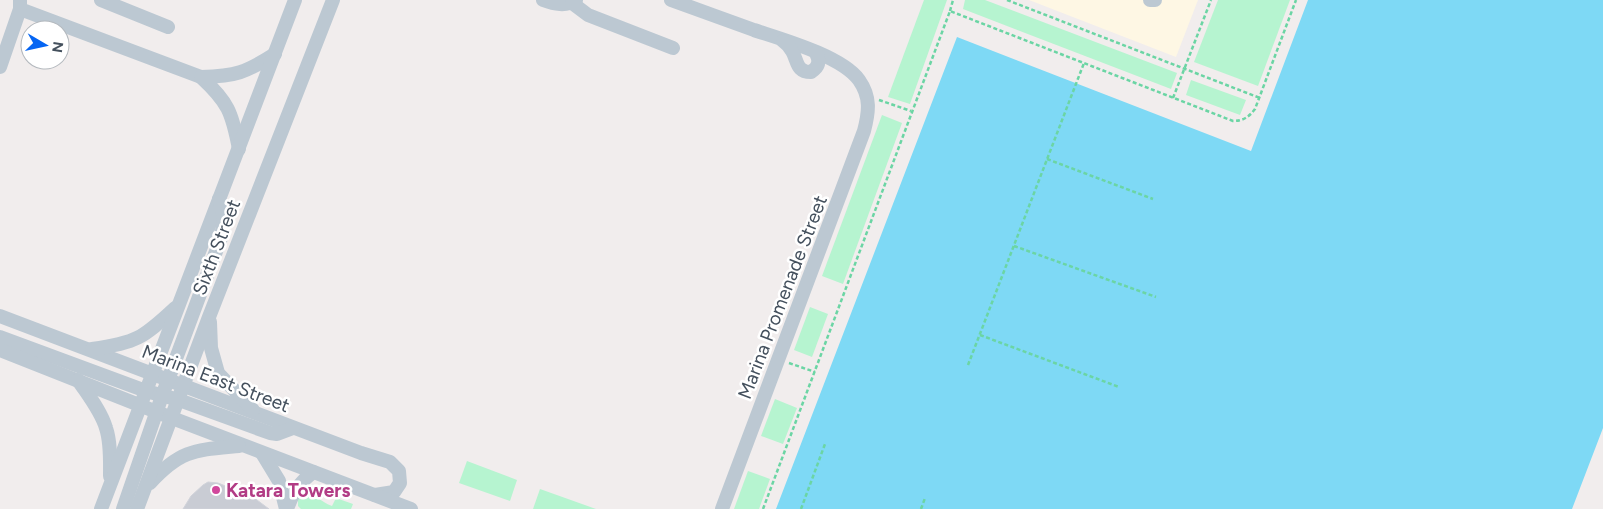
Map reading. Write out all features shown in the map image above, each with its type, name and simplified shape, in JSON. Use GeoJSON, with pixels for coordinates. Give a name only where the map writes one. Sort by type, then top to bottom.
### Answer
{"type":"FeatureCollection","features":[{"type":"Feature","properties":{"kind":"street"},"geometry":{"type":"LineString","coordinates":[[100,0],[168,27]]}},
{"type":"Feature","properties":{"kind":"street","name":"Sixth Street"},"geometry":{"type":"LineString","coordinates":[[100,509],[295,0]]}},
{"type":"Feature","properties":{"kind":"street","name":"Sixth Street"},"geometry":{"type":"LineString","coordinates":[[137,509],[209,317],[333,0]]}},
{"type":"Feature","properties":{"kind":"street"},"geometry":{"type":"LineString","coordinates":[[543,0],[557,4],[574,2],[588,16],[674,48]]}},
{"type":"Feature","properties":{"kind":"street"},"geometry":{"type":"LineString","coordinates":[[671,0],[783,40],[838,63],[850,70],[859,80],[868,97]]}},
{"type":"Feature","properties":{"kind":"street"},"geometry":{"type":"LineString","coordinates":[[1150,0],[1155,0]]}},
{"type":"Feature","properties":{"kind":"street"},"geometry":{"type":"LineString","coordinates":[[0,67],[20,5],[201,76],[242,73],[275,54]]}},
{"type":"Feature","properties":{"kind":"street"},"geometry":{"type":"LineString","coordinates":[[783,40],[791,48],[797,66],[802,71],[811,72],[816,70],[819,64],[816,53]]}},
{"type":"Feature","properties":{"kind":"street"},"geometry":{"type":"LineString","coordinates":[[201,76],[221,96],[227,106],[232,116],[238,148]]}},
{"type":"Feature","properties":{"kind":"street","name":"Marina Promenade Street"},"geometry":{"type":"LineString","coordinates":[[722,509],[864,131],[869,113],[868,97]]}},
{"type":"Feature","properties":{"kind":"street"},"geometry":{"type":"LineString","coordinates":[[123,509],[162,396],[221,238],[224,217],[219,200]]}},
{"type":"Feature","properties":{"kind":"street"},"geometry":{"type":"LineString","coordinates":[[89,350],[116,346],[139,338],[152,330],[178,306]]}},
{"type":"Feature","properties":{"kind":"street","name":"Marina East Street"},"geometry":{"type":"LineString","coordinates":[[0,316],[293,428],[390,462],[396,466],[401,474],[398,488]]}},
{"type":"Feature","properties":{"kind":"street"},"geometry":{"type":"LineString","coordinates":[[209,317],[211,348],[218,373],[258,414]]}},
{"type":"Feature","properties":{"kind":"street"},"geometry":{"type":"LineString","coordinates":[[0,337],[146,391],[179,400],[270,433],[277,434],[293,428]]}},
{"type":"Feature","properties":{"kind":"street"},"geometry":{"type":"LineString","coordinates":[[0,350],[262,453],[411,509]]}},
{"type":"Feature","properties":{"kind":"street"},"geometry":{"type":"LineString","coordinates":[[153,373],[172,418]]}},
{"type":"Feature","properties":{"kind":"street"},"geometry":{"type":"LineString","coordinates":[[78,380],[107,430],[110,462],[109,486]]}},
{"type":"Feature","properties":{"kind":"street"},"geometry":{"type":"LineString","coordinates":[[141,405],[184,386]]}},
{"type":"Feature","properties":{"kind":"street"},"geometry":{"type":"LineString","coordinates":[[144,489],[170,463],[186,453],[200,449],[242,445]]}},
{"type":"Feature","properties":{"kind":"street"},"geometry":{"type":"LineString","coordinates":[[262,453],[279,481],[286,509]]}},
{"type":"Feature","properties":{"kind":"street"},"geometry":{"type":"LineString","coordinates":[[286,509],[295,490],[313,472]]}},
{"type":"Feature","properties":{"kind":"street"},"geometry":{"type":"LineString","coordinates":[[375,495],[389,494],[398,488],[418,509]]}},
{"type":"Feature","properties":{"kind":"path"},"geometry":{"type":"LineString","coordinates":[[763,509],[953,0]]}},
{"type":"Feature","properties":{"kind":"path"},"geometry":{"type":"LineString","coordinates":[[1007,0],[1260,98]]}},
{"type":"Feature","properties":{"kind":"path"},"geometry":{"type":"LineString","coordinates":[[1173,98],[1211,0]]}},
{"type":"Feature","properties":{"kind":"path"},"geometry":{"type":"LineString","coordinates":[[950,11],[1233,121],[1238,121],[1244,120],[1252,113],[1260,98],[1296,0]]}},
{"type":"Feature","properties":{"kind":"path"},"geometry":{"type":"LineString","coordinates":[[968,365],[1084,63]]}},
{"type":"Feature","properties":{"kind":"path"},"geometry":{"type":"LineString","coordinates":[[868,97],[912,112]]}},
{"type":"Feature","properties":{"kind":"path"},"geometry":{"type":"LineString","coordinates":[[1047,159],[1153,199]]}},
{"type":"Feature","properties":{"kind":"path"},"geometry":{"type":"LineString","coordinates":[[1014,246],[1156,297]]}},
{"type":"Feature","properties":{"kind":"path"},"geometry":{"type":"LineString","coordinates":[[980,334],[1120,387]]}},
{"type":"Feature","properties":{"kind":"path"},"geometry":{"type":"LineString","coordinates":[[778,359],[815,372]]}},
{"type":"Feature","properties":{"kind":"path"},"geometry":{"type":"LineString","coordinates":[[801,509],[826,444]]}},
{"type":"Feature","properties":{"kind":"path"},"geometry":{"type":"LineString","coordinates":[[921,509],[925,498]]}},
{"type":"Feature","properties":{"kind":"shaded area"},"geometry":{"type":"Polygon","coordinates":[[[1029,0],[1198,0],[1176,57],[1029,0]]]}},
{"type":"Feature","properties":{"kind":"green space"},"geometry":{"type":"Polygon","coordinates":[[[924,0],[947,0],[910,104],[888,97],[924,0]]]}},
{"type":"Feature","properties":{"kind":"green space"},"geometry":{"type":"Polygon","coordinates":[[[965,0],[985,0],[1177,73],[1171,89],[963,9],[965,0]]]}},
{"type":"Feature","properties":{"kind":"green space"},"geometry":{"type":"Polygon","coordinates":[[[1218,0],[1290,0],[1258,86],[1194,62],[1218,0]]]}},
{"type":"Feature","properties":{"kind":"green space"},"geometry":{"type":"Polygon","coordinates":[[[1191,80],[1246,100],[1240,115],[1186,95],[1191,80]]]}},
{"type":"Feature","properties":{"kind":"green space"},"geometry":{"type":"Polygon","coordinates":[[[882,115],[902,123],[843,284],[822,276],[882,115]]]}},
{"type":"Feature","properties":{"kind":"green space"},"geometry":{"type":"Polygon","coordinates":[[[810,307],[828,314],[812,357],[794,350],[810,307]]]}},
{"type":"Feature","properties":{"kind":"green space"},"geometry":{"type":"Polygon","coordinates":[[[775,399],[797,408],[783,444],[761,436],[775,399]]]}},
{"type":"Feature","properties":{"kind":"green space"},"geometry":{"type":"Polygon","coordinates":[[[467,461],[517,480],[510,501],[459,483],[467,461]]]}},
{"type":"Feature","properties":{"kind":"green space"},"geometry":{"type":"Polygon","coordinates":[[[748,471],[770,479],[759,509],[734,509],[748,471]]]}},
{"type":"Feature","properties":{"kind":"green space"},"geometry":{"type":"Polygon","coordinates":[[[540,489],[596,509],[533,509],[540,489]]]}},
{"type":"Feature","properties":{"kind":"green space"},"geometry":{"type":"Polygon","coordinates":[[[303,491],[332,506],[336,498],[353,504],[351,509],[301,509],[298,506],[298,499],[303,491]]]}},
{"type":"Feature","properties":{"kind":"water"},"geometry":{"type":"Polygon","coordinates":[[[1308,0],[1603,0],[1603,428],[1572,509],[776,509],[957,37],[1251,151],[1308,0]]]}},
{"type":"Feature","properties":{"kind":"building","name":"Katara Towers"},"geometry":{"type":"Polygon","coordinates":[[[208,482],[218,483],[253,497],[269,509],[183,509],[191,496],[208,482]]]}},
{"type":"Feature","properties":{"kind":"place","name":"Katara Towers"},"geometry":{"type":"Point","coordinates":[216,490]}}]}
